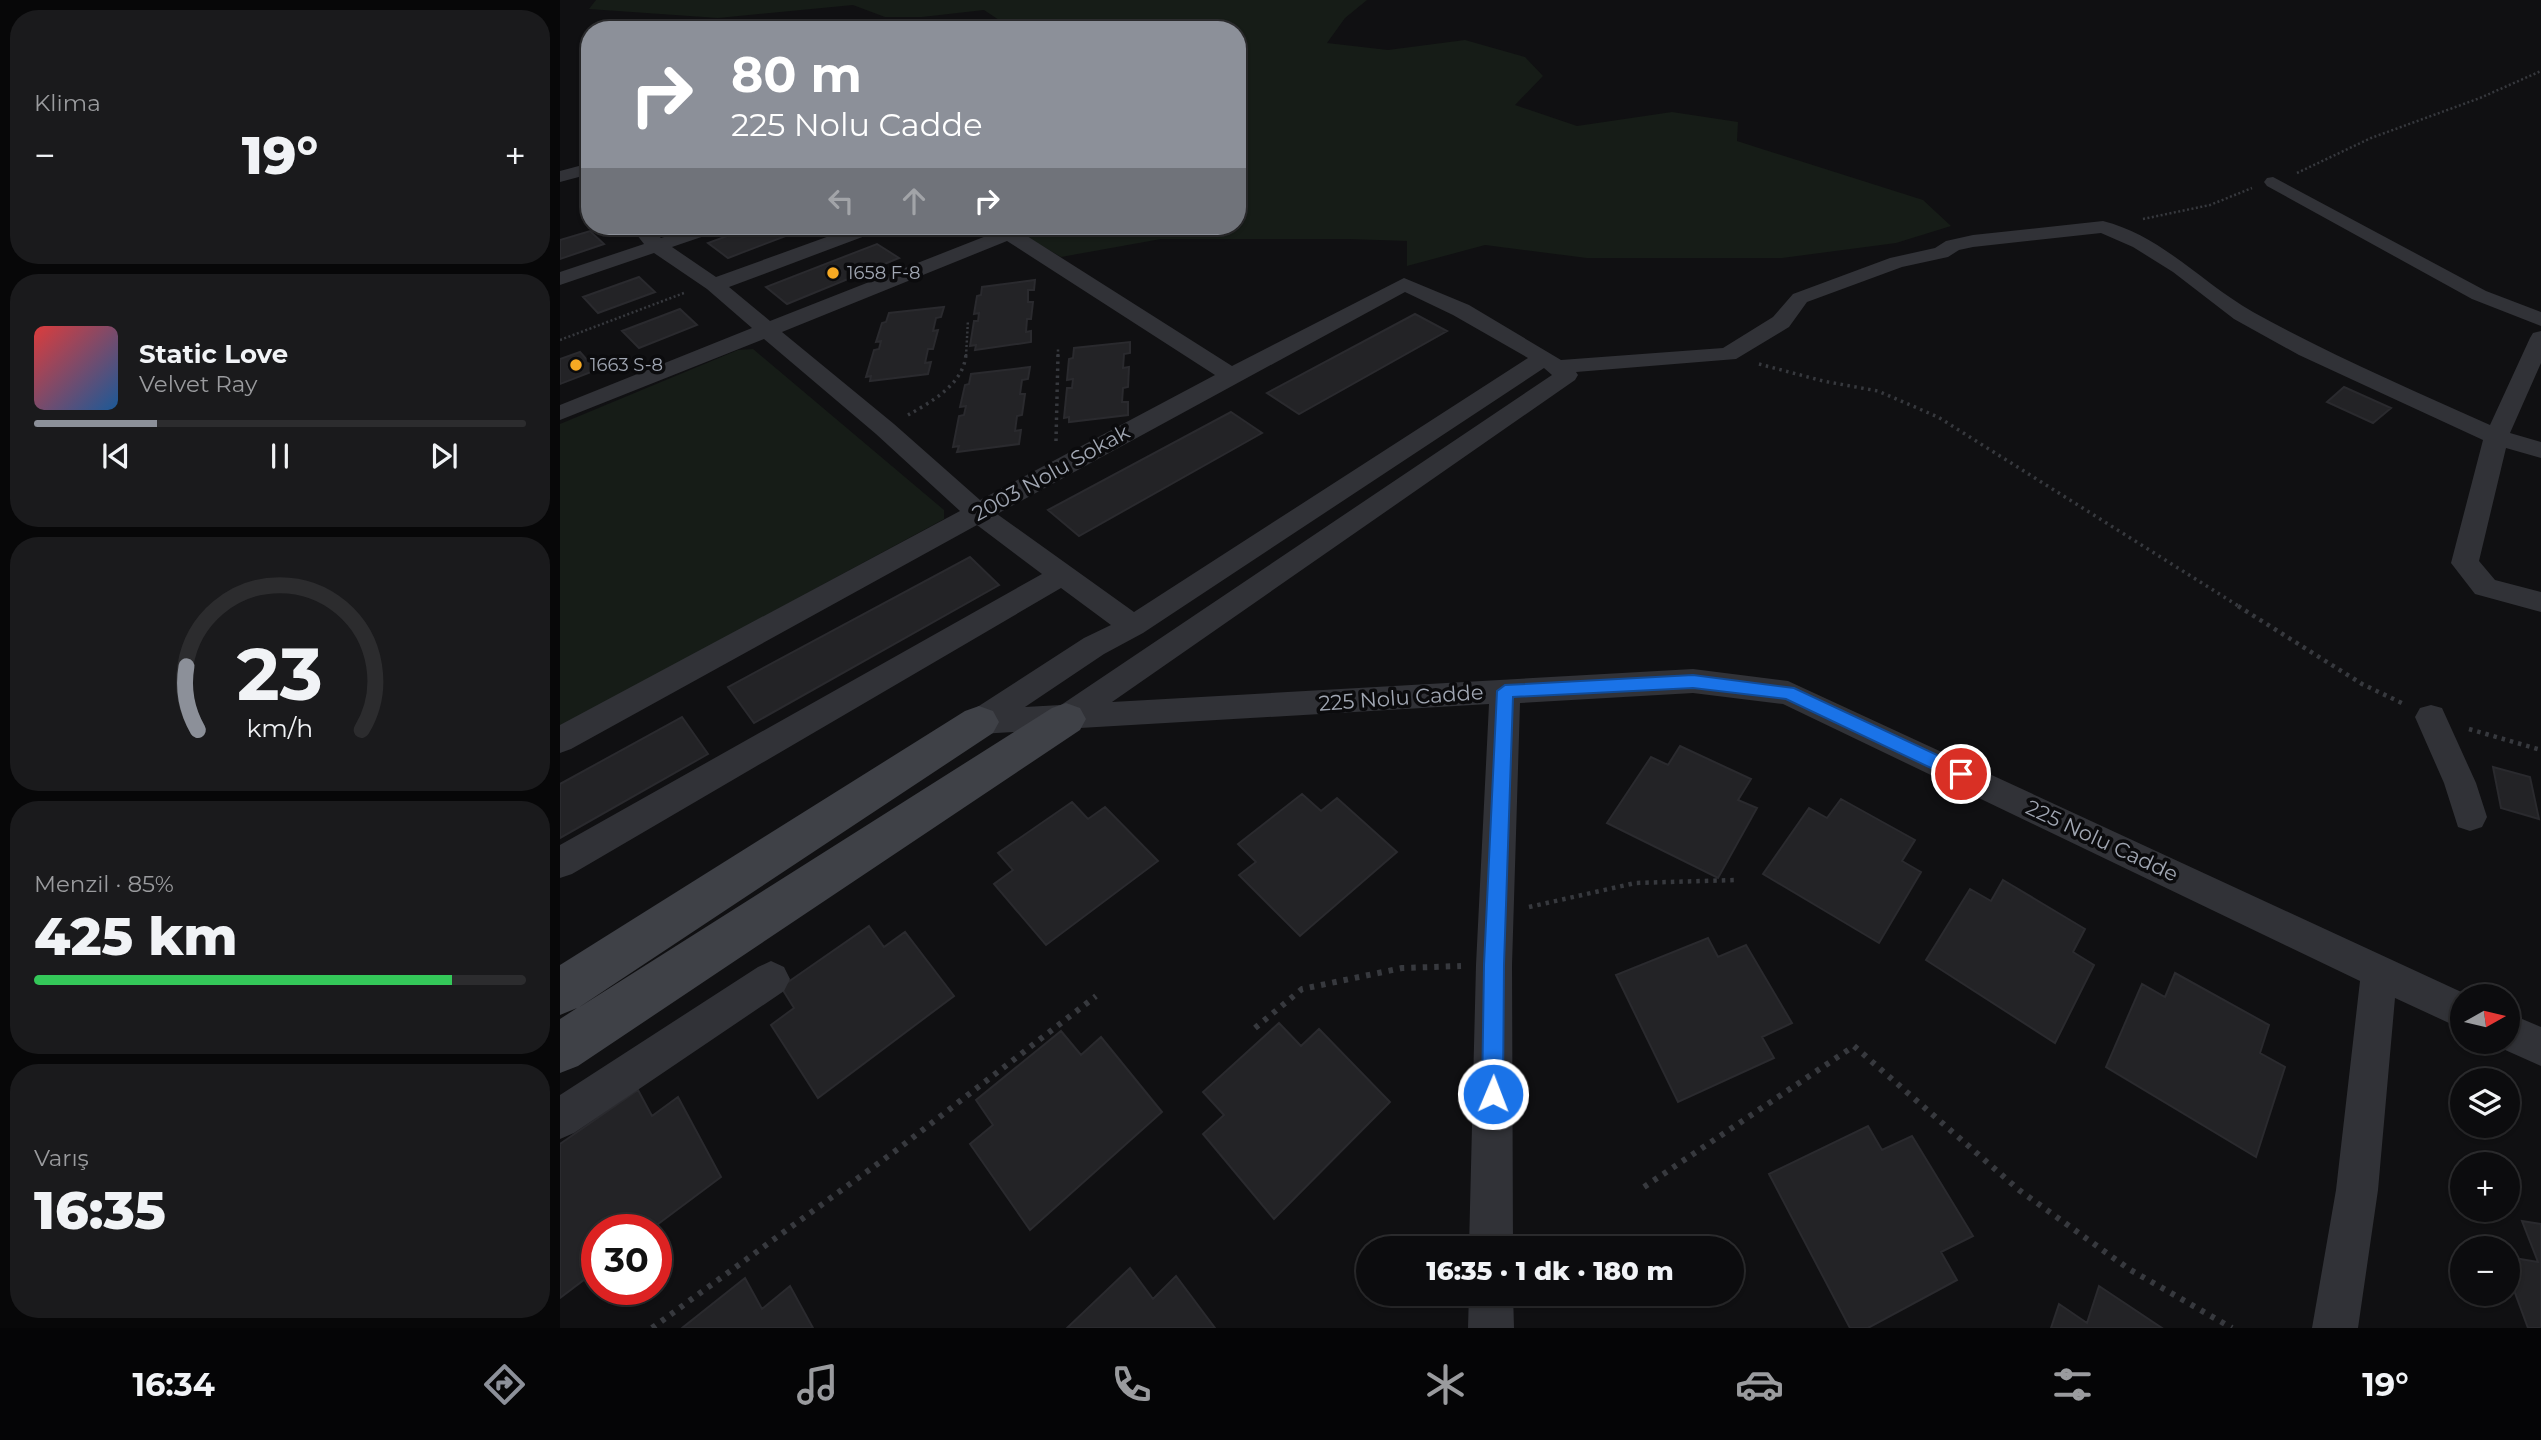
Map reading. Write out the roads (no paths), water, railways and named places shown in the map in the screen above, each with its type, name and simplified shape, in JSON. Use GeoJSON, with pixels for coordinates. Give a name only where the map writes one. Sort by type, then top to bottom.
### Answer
{"type":"FeatureCollection","features":[{"type":"Feature","properties":{"kind":"street"},"geometry":{"type":"LineString","coordinates":[[560,177],[581,172]]}},
{"type":"Feature","properties":{"kind":"street"},"geometry":{"type":"LineString","coordinates":[[2273,182],[2479,295],[2541,320]]}},
{"type":"Feature","properties":{"kind":"street"},"geometry":{"type":"LineString","coordinates":[[560,992],[1094,646],[1133,626],[1549,363],[1728,354],[1781,322],[1800,298],[1897,262],[1941,253],[1953,245],[2103,226],[2140,243],[2180,268],[2242,314],[2307,349],[2497,437],[2541,450]]}},
{"type":"Feature","properties":{"kind":"street"},"geometry":{"type":"LineString","coordinates":[[647,235],[657,246],[712,284],[885,429],[978,513],[1133,626]]}},
{"type":"Feature","properties":{"kind":"street"},"geometry":{"type":"LineString","coordinates":[[560,279],[689,235]]}},
{"type":"Feature","properties":{"kind":"street"},"geometry":{"type":"LineString","coordinates":[[712,284],[849,235]]}},
{"type":"Feature","properties":{"kind":"street"},"geometry":{"type":"LineString","coordinates":[[560,413],[1003,235]]}},
{"type":"Feature","properties":{"kind":"street"},"geometry":{"type":"LineString","coordinates":[[1027,235],[1231,375]]}},
{"type":"Feature","properties":{"kind":"street","name":"2003 Nolu Sokak"},"geometry":{"type":"LineString","coordinates":[[560,740],[1231,375],[1404,284],[1461,310],[1549,363]]}},
{"type":"Feature","properties":{"kind":"street"},"geometry":{"type":"LineString","coordinates":[[2541,338],[2497,437],[2465,563],[2485,587],[2541,602]]}},
{"type":"Feature","properties":{"kind":"street"},"geometry":{"type":"LineString","coordinates":[[560,1048],[1083,707],[1567,375],[1549,363]]}},
{"type":"Feature","properties":{"kind":"street"},"geometry":{"type":"LineString","coordinates":[[560,863],[1063,574]]}},
{"type":"Feature","properties":{"kind":"street"},"geometry":{"type":"LineString","coordinates":[[1083,707],[1094,646]]}},
{"type":"Feature","properties":{"kind":"street","name":"225 Nolu Cadde"},"geometry":{"type":"LineString","coordinates":[[979,722],[1083,707],[1693,681],[1788,693],[2450,1006]]}},
{"type":"Feature","properties":{"kind":"street"},"geometry":{"type":"LineString","coordinates":[[1491,1236],[1494,965],[1505,691]]}},
{"type":"Feature","properties":{"kind":"street"},"geometry":{"type":"LineString","coordinates":[[2431,717],[2460,783],[2470,817]]}},
{"type":"Feature","properties":{"kind":"street"},"geometry":{"type":"LineString","coordinates":[[2335,1328],[2357,1190],[2379,973]]}},
{"type":"Feature","properties":{"kind":"street"},"geometry":{"type":"LineString","coordinates":[[560,1119],[771,979]]}},
{"type":"Feature","properties":{"kind":"street"},"geometry":{"type":"LineString","coordinates":[[2520,1037],[2541,1047]]}},
{"type":"Feature","properties":{"kind":"street"},"geometry":{"type":"LineString","coordinates":[[1490,1328],[1491,1306]]}},
{"type":"Feature","properties":{"kind":"place","name":"1658 F-8"},"geometry":{"type":"Point","coordinates":[833,273]}},
{"type":"Feature","properties":{"kind":"place","name":"1663 S-8"},"geometry":{"type":"Point","coordinates":[576,365]}}]}
